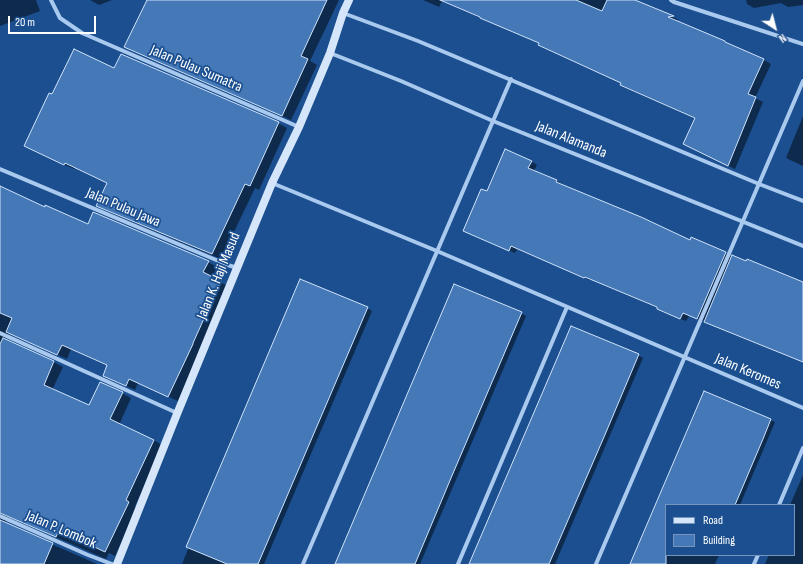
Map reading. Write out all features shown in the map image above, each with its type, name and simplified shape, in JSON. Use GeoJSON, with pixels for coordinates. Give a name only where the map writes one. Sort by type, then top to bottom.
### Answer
{"type":"FeatureCollection","features":[{"type":"Feature","properties":{"kind":"street","name":"Jalan Pulau Sumatra"},"geometry":{"type":"LineString","coordinates":[[51,0],[60,18],[82,34],[299,126]]}},
{"type":"Feature","properties":{"kind":"street","name":"Jalan K. Haji Masud"},"geometry":{"type":"LineString","coordinates":[[117,564],[272,183],[299,126],[330,53],[343,13],[349,0]]}},
{"type":"Feature","properties":{"kind":"street"},"geometry":{"type":"LineString","coordinates":[[671,0],[803,44]]}},
{"type":"Feature","properties":{"kind":"street"},"geometry":{"type":"LineString","coordinates":[[343,13],[418,41],[511,79],[759,184],[803,201]]}},
{"type":"Feature","properties":{"kind":"street","name":"Jalan Alamanda"},"geometry":{"type":"LineString","coordinates":[[330,53],[493,121],[803,246]]}},
{"type":"Feature","properties":{"kind":"street"},"geometry":{"type":"LineString","coordinates":[[303,564],[511,79]]}},
{"type":"Feature","properties":{"kind":"street"},"geometry":{"type":"LineString","coordinates":[[596,564],[803,81]]}},
{"type":"Feature","properties":{"kind":"street","name":"Jalan Pulau Jawa"},"geometry":{"type":"LineString","coordinates":[[0,169],[237,268]]}},
{"type":"Feature","properties":{"kind":"street","name":"Jalan Keromes"},"geometry":{"type":"LineString","coordinates":[[272,183],[437,251],[803,408]]}},
{"type":"Feature","properties":{"kind":"street"},"geometry":{"type":"LineString","coordinates":[[458,564],[568,307]]}},
{"type":"Feature","properties":{"kind":"street"},"geometry":{"type":"LineString","coordinates":[[0,332],[177,414]]}},
{"type":"Feature","properties":{"kind":"street"},"geometry":{"type":"LineString","coordinates":[[779,504],[803,448]]}},
{"type":"Feature","properties":{"kind":"street","name":"Jalan P. Lombok"},"geometry":{"type":"LineString","coordinates":[[0,516],[112,564]]}},
{"type":"Feature","properties":{"kind":"building"},"geometry":{"type":"Polygon","coordinates":[[[147,0],[327,0],[301,56],[308,59],[282,116],[124,47],[147,0]]]}},
{"type":"Feature","properties":{"kind":"building"},"geometry":{"type":"Polygon","coordinates":[[[440,0],[576,0],[602,11],[607,0],[635,0],[674,16],[668,17],[764,59],[748,94],[756,97],[728,166],[683,144],[695,118],[620,85],[621,83],[538,45],[539,43],[440,0]]]}},
{"type":"Feature","properties":{"kind":"building"},"geometry":{"type":"Polygon","coordinates":[[[74,49],[114,68],[121,54],[279,122],[250,186],[245,184],[212,254],[96,206],[107,183],[24,146],[49,93],[52,94],[74,49]]]}},
{"type":"Feature","properties":{"kind":"building"},"geometry":{"type":"Polygon","coordinates":[[[505,149],[532,161],[528,168],[557,180],[556,182],[641,217],[690,240],[691,237],[726,252],[697,319],[683,313],[680,319],[657,309],[657,307],[585,277],[584,278],[511,246],[509,251],[463,231],[481,189],[487,191],[505,149]]]}},
{"type":"Feature","properties":{"kind":"building"},"geometry":{"type":"Polygon","coordinates":[[[0,186],[45,207],[45,205],[88,224],[93,212],[209,261],[203,272],[221,281],[168,397],[129,379],[126,386],[103,376],[107,365],[62,345],[57,355],[6,332],[12,318],[0,313],[0,186]]]}},
{"type":"Feature","properties":{"kind":"building"},"geometry":{"type":"Polygon","coordinates":[[[732,255],[746,261],[747,259],[803,282],[803,362],[704,322],[732,255]]]}},
{"type":"Feature","properties":{"kind":"building"},"geometry":{"type":"Polygon","coordinates":[[[300,279],[368,307],[258,564],[227,564],[186,547],[300,279]]]}},
{"type":"Feature","properties":{"kind":"building"},"geometry":{"type":"Polygon","coordinates":[[[454,284],[522,312],[415,564],[335,564],[454,284]]]}},
{"type":"Feature","properties":{"kind":"building"},"geometry":{"type":"Polygon","coordinates":[[[571,326],[639,354],[604,437],[549,564],[469,564],[571,326]]]}},
{"type":"Feature","properties":{"kind":"building"},"geometry":{"type":"Polygon","coordinates":[[[3,338],[54,361],[44,385],[89,405],[100,382],[123,392],[110,419],[154,440],[126,500],[129,502],[105,552],[59,530],[56,537],[0,513],[0,344],[3,338]]]}},
{"type":"Feature","properties":{"kind":"building"},"geometry":{"type":"Polygon","coordinates":[[[704,391],[771,419],[735,504],[665,504],[666,564],[630,564],[704,391]]]}},
{"type":"Feature","properties":{"kind":"building"},"geometry":{"type":"Polygon","coordinates":[[[0,520],[53,543],[44,564],[0,564],[0,520]]]}}]}
